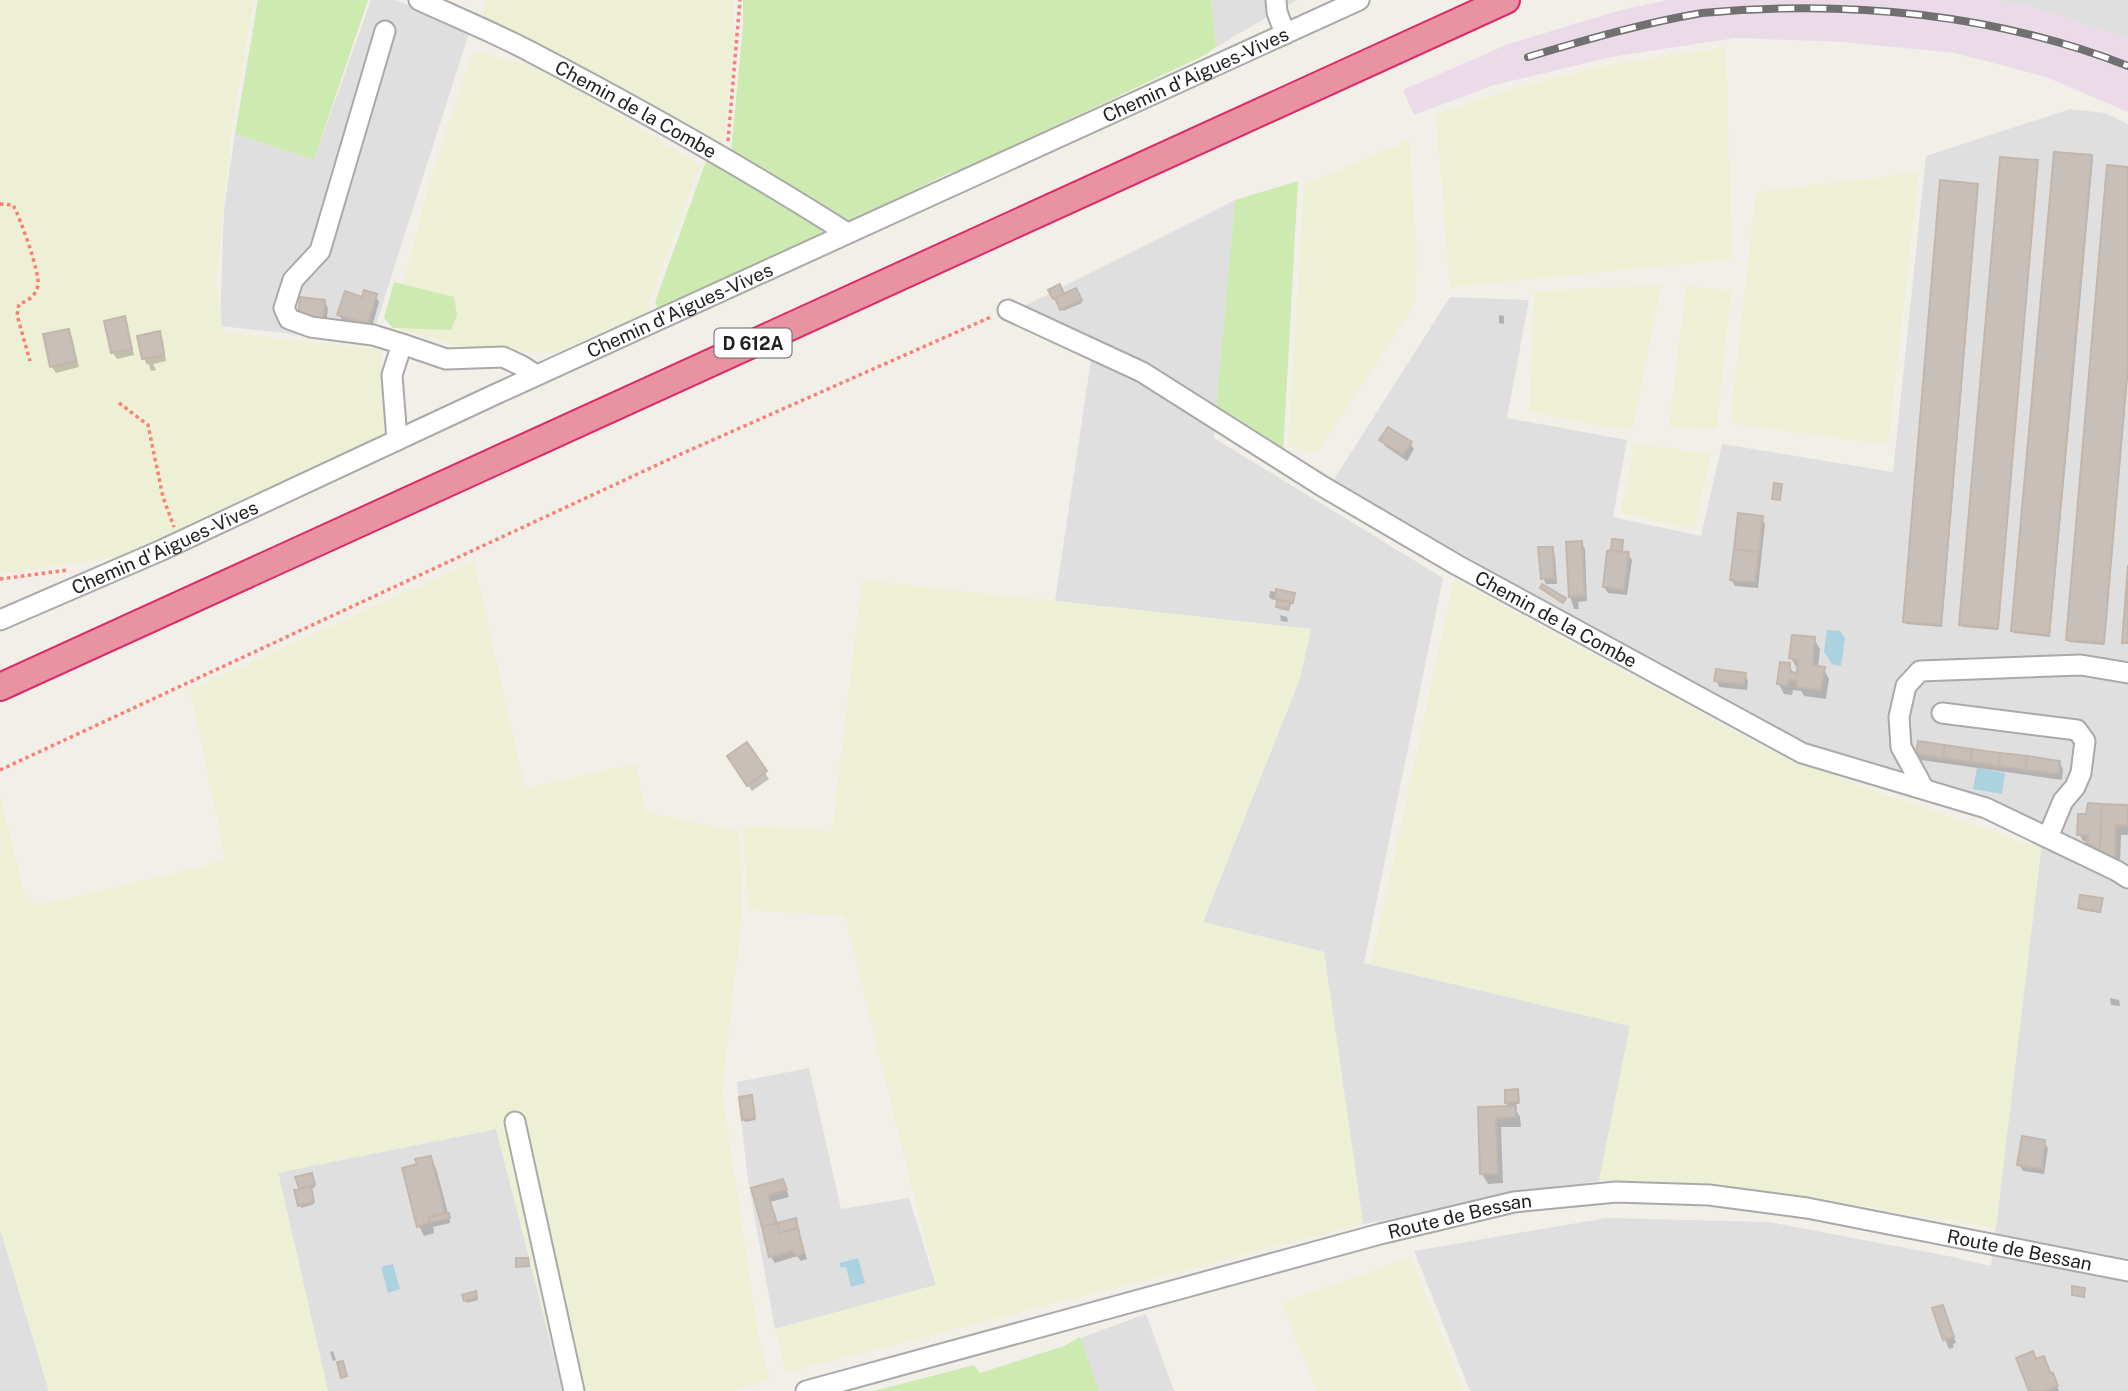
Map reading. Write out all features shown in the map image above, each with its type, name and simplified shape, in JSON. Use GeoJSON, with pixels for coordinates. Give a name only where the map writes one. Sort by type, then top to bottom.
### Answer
{"type":"FeatureCollection","features":[{"type":"Feature","properties":{"kind":"highway","name":"D 612A"},"geometry":{"type":"LineString","coordinates":[[0,687],[1506,0]]}},
{"type":"Feature","properties":{"kind":"street","name":"Chemin de la Combe"},"geometry":{"type":"LineString","coordinates":[[419,0],[529,51],[726,160],[846,233]]}},
{"type":"Feature","properties":{"kind":"street"},"geometry":{"type":"LineString","coordinates":[[1276,0],[1277,12],[1285,34]]}},
{"type":"Feature","properties":{"kind":"street","name":"Chemin d'Aigues-Vives"},"geometry":{"type":"LineString","coordinates":[[0,620],[182,541],[537,375],[1359,0]]}},
{"type":"Feature","properties":{"kind":"street"},"geometry":{"type":"LineString","coordinates":[[385,31],[320,250],[293,280],[284,308],[289,319],[311,327],[373,335],[446,359],[503,357],[537,375]]}},
{"type":"Feature","properties":{"kind":"street","name":"Chemin de la Combe"},"geometry":{"type":"LineString","coordinates":[[1008,310],[1142,372],[1322,486],[1457,565],[1802,753],[1986,808],[2128,878]]}},
{"type":"Feature","properties":{"kind":"street"},"geometry":{"type":"LineString","coordinates":[[397,440],[392,375],[402,344]]}},
{"type":"Feature","properties":{"kind":"street"},"geometry":{"type":"LineString","coordinates":[[1924,789],[1901,747],[1899,717],[1906,686],[1920,671],[2081,665],[2128,673]]}},
{"type":"Feature","properties":{"kind":"street"},"geometry":{"type":"LineString","coordinates":[[1942,713],[2077,730],[2085,741],[2081,772],[2076,787],[2063,802],[2048,837]]}},
{"type":"Feature","properties":{"kind":"street"},"geometry":{"type":"LineString","coordinates":[[515,1122],[574,1391]]}},
{"type":"Feature","properties":{"kind":"street","name":"Route de Bessan"},"geometry":{"type":"LineString","coordinates":[[806,1391],[1380,1234],[1514,1202],[1616,1192],[1709,1195],[1807,1208],[2128,1271]]}},
{"type":"Feature","properties":{"kind":"path"},"geometry":{"type":"LineString","coordinates":[[726,160],[740,0]]}},
{"type":"Feature","properties":{"kind":"path"},"geometry":{"type":"LineString","coordinates":[[0,204],[13,205],[20,216],[39,283],[35,294],[19,304],[17,315],[30,361]]}},
{"type":"Feature","properties":{"kind":"path"},"geometry":{"type":"LineString","coordinates":[[0,769],[672,458],[1008,310]]}},
{"type":"Feature","properties":{"kind":"path"},"geometry":{"type":"LineString","coordinates":[[119,403],[148,425],[163,497],[171,522],[182,541]]}},
{"type":"Feature","properties":{"kind":"shaded area"},"geometry":{"type":"Polygon","coordinates":[[[371,0],[396,0],[469,33],[370,343],[220,326],[224,209],[235,134],[314,160],[371,0]]]}},
{"type":"Feature","properties":{"kind":"shaded area"},"geometry":{"type":"Polygon","coordinates":[[[1211,0],[1297,0],[1216,47],[1211,0]]]}},
{"type":"Feature","properties":{"kind":"shaded area"},"geometry":{"type":"Polygon","coordinates":[[[1667,0],[1993,0],[2031,7],[2128,39],[2128,112],[2046,77],[1955,53],[1843,42],[1735,38],[1611,57],[1491,86],[1414,115],[1403,90],[1508,44],[1621,10],[1667,0]]]}},
{"type":"Feature","properties":{"kind":"shaded area"},"geometry":{"type":"Polygon","coordinates":[[[1993,0],[2128,0],[2128,39],[2031,7],[1993,0]]]}},
{"type":"Feature","properties":{"kind":"shaded area"},"geometry":{"type":"Polygon","coordinates":[[[2070,109],[2105,113],[2128,124],[2128,1391],[1470,1391],[1414,1251],[1606,1218],[1769,1222],[1991,1266],[2044,825],[1780,734],[1333,481],[1450,297],[1529,300],[1507,418],[1627,440],[1613,517],[1701,536],[1722,444],[1893,472],[1926,156],[2070,109]]]}},
{"type":"Feature","properties":{"kind":"shaded area"},"geometry":{"type":"Polygon","coordinates":[[[1235,200],[1214,438],[1443,578],[1364,963],[1630,1026],[1599,1181],[1363,1224],[1324,952],[1203,922],[1300,678],[1311,629],[1055,601],[1094,340],[1023,307],[1235,200]]]}},
{"type":"Feature","properties":{"kind":"shaded area"},"geometry":{"type":"Polygon","coordinates":[[[809,1068],[841,1209],[909,1198],[936,1285],[775,1329],[748,1181],[737,1082],[809,1068]]]}},
{"type":"Feature","properties":{"kind":"shaded area"},"geometry":{"type":"Polygon","coordinates":[[[497,1129],[563,1391],[328,1391],[278,1172],[497,1129]]]}},
{"type":"Feature","properties":{"kind":"shaded area"},"geometry":{"type":"Polygon","coordinates":[[[0,1228],[49,1391],[0,1391],[0,1228]]]}},
{"type":"Feature","properties":{"kind":"shaded area"},"geometry":{"type":"Polygon","coordinates":[[[1146,1314],[1174,1391],[1099,1391],[1080,1338],[1146,1314]]]}},
{"type":"Feature","properties":{"kind":"green space"},"geometry":{"type":"Polygon","coordinates":[[[0,0],[254,0],[232,126],[216,281],[223,332],[382,350],[384,434],[177,537],[131,555],[0,574],[0,0]]]}},
{"type":"Feature","properties":{"kind":"green space"},"geometry":{"type":"Polygon","coordinates":[[[258,0],[368,0],[314,160],[235,134],[258,0]]]}},
{"type":"Feature","properties":{"kind":"green space"},"geometry":{"type":"Polygon","coordinates":[[[486,0],[734,0],[734,47],[723,152],[480,23],[486,0]]]}},
{"type":"Feature","properties":{"kind":"green space"},"geometry":{"type":"Polygon","coordinates":[[[743,0],[1211,0],[1216,47],[1207,54],[847,223],[731,152],[743,0]]]}},
{"type":"Feature","properties":{"kind":"green space"},"geometry":{"type":"Polygon","coordinates":[[[1726,47],[1732,259],[1450,287],[1436,116],[1482,98],[1602,66],[1726,47]]]}},
{"type":"Feature","properties":{"kind":"green space"},"geometry":{"type":"Polygon","coordinates":[[[473,51],[550,72],[700,166],[645,314],[555,353],[459,346],[393,328],[450,330],[454,297],[403,284],[429,185],[473,51]]]}},
{"type":"Feature","properties":{"kind":"green space"},"geometry":{"type":"Polygon","coordinates":[[[1409,140],[1417,255],[1415,304],[1316,454],[1288,446],[1304,185],[1409,140]]]}},
{"type":"Feature","properties":{"kind":"green space"},"geometry":{"type":"Polygon","coordinates":[[[706,161],[802,210],[817,222],[822,232],[818,240],[659,309],[655,302],[706,161]]]}},
{"type":"Feature","properties":{"kind":"green space"},"geometry":{"type":"Polygon","coordinates":[[[1919,172],[1888,445],[1730,423],[1756,192],[1919,172]]]}},
{"type":"Feature","properties":{"kind":"green space"},"geometry":{"type":"Polygon","coordinates":[[[1298,181],[1283,454],[1216,411],[1235,200],[1298,181]]]}},
{"type":"Feature","properties":{"kind":"green space"},"geometry":{"type":"Polygon","coordinates":[[[394,282],[454,297],[457,315],[451,330],[393,328],[384,318],[394,282]]]}},
{"type":"Feature","properties":{"kind":"green space"},"geometry":{"type":"Polygon","coordinates":[[[1661,285],[1632,431],[1529,412],[1534,291],[1661,285]]]}},
{"type":"Feature","properties":{"kind":"green space"},"geometry":{"type":"Polygon","coordinates":[[[1686,286],[1731,290],[1717,430],[1669,427],[1686,286]]]}},
{"type":"Feature","properties":{"kind":"green space"},"geometry":{"type":"Polygon","coordinates":[[[1635,443],[1711,454],[1694,529],[1621,513],[1635,443]]]}},
{"type":"Feature","properties":{"kind":"green space"},"geometry":{"type":"Polygon","coordinates":[[[474,561],[525,788],[636,764],[645,812],[739,831],[743,906],[722,1092],[759,1339],[770,1380],[733,1391],[563,1391],[496,1129],[278,1173],[328,1391],[49,1391],[0,1228],[0,796],[24,892],[36,906],[226,861],[190,690],[474,561]]]}},
{"type":"Feature","properties":{"kind":"green space"},"geometry":{"type":"Polygon","coordinates":[[[1454,579],[1764,747],[1866,788],[2041,849],[1996,1228],[1772,1191],[1599,1181],[1630,1026],[1371,964],[1454,579]]]}},
{"type":"Feature","properties":{"kind":"green space"},"geometry":{"type":"Polygon","coordinates":[[[862,580],[1311,629],[1300,678],[1203,922],[1324,952],[1363,1224],[786,1373],[775,1329],[936,1285],[845,916],[748,910],[743,825],[832,831],[862,580]]]}},
{"type":"Feature","properties":{"kind":"green space"},"geometry":{"type":"Polygon","coordinates":[[[1411,1257],[1464,1391],[1317,1391],[1282,1303],[1411,1257]]]}},
{"type":"Feature","properties":{"kind":"green space"},"geometry":{"type":"Polygon","coordinates":[[[1080,1337],[1099,1391],[874,1391],[974,1365],[980,1373],[1064,1346],[1080,1337]]]}},
{"type":"Feature","properties":{"kind":"water"},"geometry":{"type":"Polygon","coordinates":[[[1827,630],[1840,631],[1845,638],[1841,666],[1832,664],[1824,652],[1827,630]]]}},
{"type":"Feature","properties":{"kind":"water"},"geometry":{"type":"Polygon","coordinates":[[[1977,768],[2005,773],[2002,794],[1973,789],[1977,768]]]}},
{"type":"Feature","properties":{"kind":"water"},"geometry":{"type":"Polygon","coordinates":[[[858,1258],[865,1283],[851,1287],[846,1267],[841,1268],[839,1263],[858,1258]]]}},
{"type":"Feature","properties":{"kind":"water"},"geometry":{"type":"Polygon","coordinates":[[[393,1264],[400,1289],[388,1293],[381,1267],[393,1264]]]}},
{"type":"Feature","properties":{"kind":"building"},"geometry":{"type":"Polygon","coordinates":[[[2054,152],[2092,155],[2049,635],[2011,631],[2054,152]]]}},
{"type":"Feature","properties":{"kind":"building"},"geometry":{"type":"Polygon","coordinates":[[[2000,157],[2038,160],[1998,628],[1959,625],[2000,157]]]}},
{"type":"Feature","properties":{"kind":"building"},"geometry":{"type":"Polygon","coordinates":[[[2107,165],[2128,167],[2128,365],[2104,643],[2066,640],[2107,165]]]}},
{"type":"Feature","properties":{"kind":"building"},"geometry":{"type":"Polygon","coordinates":[[[1940,180],[1978,184],[1941,625],[1903,622],[1940,180]]]}},
{"type":"Feature","properties":{"kind":"building"},"geometry":{"type":"Polygon","coordinates":[[[1060,284],[1064,294],[1053,299],[1048,290],[1060,284]]]}},
{"type":"Feature","properties":{"kind":"building"},"geometry":{"type":"Polygon","coordinates":[[[1076,288],[1082,300],[1060,310],[1055,298],[1076,288]]]}},
{"type":"Feature","properties":{"kind":"building"},"geometry":{"type":"Polygon","coordinates":[[[364,290],[377,294],[368,324],[337,315],[345,291],[362,297],[364,290]]]}},
{"type":"Feature","properties":{"kind":"building"},"geometry":{"type":"Polygon","coordinates":[[[300,297],[325,300],[323,319],[298,317],[300,297]]]}},
{"type":"Feature","properties":{"kind":"building"},"geometry":{"type":"Polygon","coordinates":[[[125,316],[132,349],[111,353],[104,321],[125,316]]]}},
{"type":"Feature","properties":{"kind":"building"},"geometry":{"type":"Polygon","coordinates":[[[69,329],[76,361],[50,367],[43,334],[69,329]]]}},
{"type":"Feature","properties":{"kind":"building"},"geometry":{"type":"Polygon","coordinates":[[[160,331],[164,355],[142,359],[137,336],[160,331]]]}},
{"type":"Feature","properties":{"kind":"building"},"geometry":{"type":"Polygon","coordinates":[[[1388,427],[1412,442],[1403,455],[1379,440],[1388,427]]]}},
{"type":"Feature","properties":{"kind":"building"},"geometry":{"type":"Polygon","coordinates":[[[1774,483],[1782,484],[1780,500],[1772,499],[1774,483]]]}},
{"type":"Feature","properties":{"kind":"building"},"geometry":{"type":"Polygon","coordinates":[[[1738,513],[1763,516],[1759,552],[1734,549],[1738,513]]]}},
{"type":"Feature","properties":{"kind":"building"},"geometry":{"type":"Polygon","coordinates":[[[1612,539],[1623,540],[1622,552],[1611,550],[1612,539]]]}},
{"type":"Feature","properties":{"kind":"building"},"geometry":{"type":"Polygon","coordinates":[[[1582,541],[1585,595],[1569,597],[1566,542],[1582,541]]]}},
{"type":"Feature","properties":{"kind":"building"},"geometry":{"type":"Polygon","coordinates":[[[1538,547],[1553,547],[1554,578],[1541,579],[1538,547]]]}},
{"type":"Feature","properties":{"kind":"building"},"geometry":{"type":"Polygon","coordinates":[[[1734,549],[1759,552],[1755,582],[1730,580],[1734,549]]]}},
{"type":"Feature","properties":{"kind":"building"},"geometry":{"type":"Polygon","coordinates":[[[1607,551],[1629,552],[1624,590],[1603,587],[1607,551]]]}},
{"type":"Feature","properties":{"kind":"building"},"geometry":{"type":"Polygon","coordinates":[[[2128,565],[2128,643],[2122,643],[2128,565]]]}},
{"type":"Feature","properties":{"kind":"building"},"geometry":{"type":"Polygon","coordinates":[[[1542,584],[1566,598],[1563,603],[1540,588],[1542,584]]]}},
{"type":"Feature","properties":{"kind":"building"},"geometry":{"type":"Polygon","coordinates":[[[1276,589],[1295,593],[1293,602],[1275,599],[1276,589]]]}},
{"type":"Feature","properties":{"kind":"building"},"geometry":{"type":"Polygon","coordinates":[[[1277,600],[1290,602],[1288,609],[1276,607],[1277,600]]]}},
{"type":"Feature","properties":{"kind":"building"},"geometry":{"type":"Polygon","coordinates":[[[1792,635],[1815,637],[1813,665],[1825,667],[1821,690],[1797,687],[1797,681],[1788,680],[1787,686],[1777,684],[1780,662],[1790,663],[1790,672],[1797,673],[1798,660],[1789,658],[1792,635]]]}},
{"type":"Feature","properties":{"kind":"building"},"geometry":{"type":"Polygon","coordinates":[[[1716,669],[1746,673],[1744,685],[1714,681],[1716,669]]]}},
{"type":"Feature","properties":{"kind":"building"},"geometry":{"type":"Polygon","coordinates":[[[1918,741],[1945,745],[1943,758],[1916,754],[1918,741]]]}},
{"type":"Feature","properties":{"kind":"building"},"geometry":{"type":"Polygon","coordinates":[[[747,742],[767,771],[747,786],[727,756],[747,742]]]}},
{"type":"Feature","properties":{"kind":"building"},"geometry":{"type":"Polygon","coordinates":[[[1945,745],[1972,749],[1970,762],[1943,758],[1945,745]]]}},
{"type":"Feature","properties":{"kind":"building"},"geometry":{"type":"Polygon","coordinates":[[[1972,749],[2000,753],[1999,766],[1970,762],[1972,749]]]}},
{"type":"Feature","properties":{"kind":"building"},"geometry":{"type":"Polygon","coordinates":[[[2000,753],[2027,756],[2025,770],[1999,766],[2000,753]]]}},
{"type":"Feature","properties":{"kind":"building"},"geometry":{"type":"Polygon","coordinates":[[[2027,756],[2060,761],[2059,774],[2025,770],[2027,756]]]}},
{"type":"Feature","properties":{"kind":"building"},"geometry":{"type":"Polygon","coordinates":[[[2088,803],[2102,804],[2100,850],[2086,843],[2088,835],[2077,835],[2078,814],[2086,814],[2088,803]]]}},
{"type":"Feature","properties":{"kind":"building"},"geometry":{"type":"Polygon","coordinates":[[[2102,804],[2128,805],[2128,826],[2116,825],[2115,859],[2100,850],[2102,804]]]}},
{"type":"Feature","properties":{"kind":"building"},"geometry":{"type":"Polygon","coordinates":[[[2080,895],[2103,898],[2100,912],[2078,908],[2080,895]]]}},
{"type":"Feature","properties":{"kind":"building"},"geometry":{"type":"Polygon","coordinates":[[[1518,1089],[1519,1102],[1505,1103],[1505,1090],[1518,1089]]]}},
{"type":"Feature","properties":{"kind":"building"},"geometry":{"type":"Polygon","coordinates":[[[752,1095],[755,1118],[742,1120],[739,1097],[752,1095]]]}},
{"type":"Feature","properties":{"kind":"building"},"geometry":{"type":"Polygon","coordinates":[[[1516,1106],[1516,1117],[1496,1118],[1498,1174],[1480,1174],[1478,1107],[1516,1106]]]}},
{"type":"Feature","properties":{"kind":"building"},"geometry":{"type":"Polygon","coordinates":[[[2022,1136],[2045,1140],[2042,1169],[2017,1165],[2022,1136]]]}},
{"type":"Feature","properties":{"kind":"building"},"geometry":{"type":"Polygon","coordinates":[[[431,1156],[445,1213],[429,1217],[429,1223],[417,1227],[402,1168],[417,1164],[415,1159],[431,1156]]]}},
{"type":"Feature","properties":{"kind":"building"},"geometry":{"type":"Polygon","coordinates":[[[312,1173],[315,1185],[299,1188],[295,1177],[312,1173]]]}},
{"type":"Feature","properties":{"kind":"building"},"geometry":{"type":"Polygon","coordinates":[[[783,1179],[787,1190],[768,1195],[777,1223],[762,1227],[751,1188],[783,1179]]]}},
{"type":"Feature","properties":{"kind":"building"},"geometry":{"type":"Polygon","coordinates":[[[311,1186],[314,1202],[298,1206],[294,1190],[311,1186]]]}},
{"type":"Feature","properties":{"kind":"building"},"geometry":{"type":"Polygon","coordinates":[[[449,1213],[450,1218],[429,1223],[429,1217],[449,1213]]]}},
{"type":"Feature","properties":{"kind":"building"},"geometry":{"type":"Polygon","coordinates":[[[796,1218],[798,1228],[779,1233],[777,1223],[796,1218]]]}},
{"type":"Feature","properties":{"kind":"building"},"geometry":{"type":"Polygon","coordinates":[[[777,1223],[779,1233],[798,1228],[804,1253],[796,1256],[792,1251],[769,1257],[762,1227],[777,1223]]]}},
{"type":"Feature","properties":{"kind":"building"},"geometry":{"type":"Polygon","coordinates":[[[516,1258],[528,1258],[529,1266],[516,1267],[516,1258]]]}},
{"type":"Feature","properties":{"kind":"building"},"geometry":{"type":"Polygon","coordinates":[[[2072,1286],[2085,1288],[2084,1297],[2072,1295],[2072,1286]]]}},
{"type":"Feature","properties":{"kind":"building"},"geometry":{"type":"Polygon","coordinates":[[[476,1291],[477,1297],[464,1301],[462,1295],[476,1291]]]}},
{"type":"Feature","properties":{"kind":"building"},"geometry":{"type":"Polygon","coordinates":[[[1943,1305],[1954,1337],[1943,1340],[1932,1308],[1943,1305]]]}},
{"type":"Feature","properties":{"kind":"building"},"geometry":{"type":"Polygon","coordinates":[[[2033,1351],[2036,1359],[2044,1356],[2058,1386],[2043,1391],[2029,1391],[2016,1358],[2033,1351]]]}},
{"type":"Feature","properties":{"kind":"building"},"geometry":{"type":"Polygon","coordinates":[[[343,1361],[347,1376],[341,1378],[337,1362],[343,1361]]]}},
{"type":"Feature","properties":{"kind":"railway"},"geometry":{"type":"LineString","coordinates":[[1528,57],[1636,27],[1702,13],[1811,8],[1919,15],[1972,23],[2077,48],[2128,66]]}}]}
